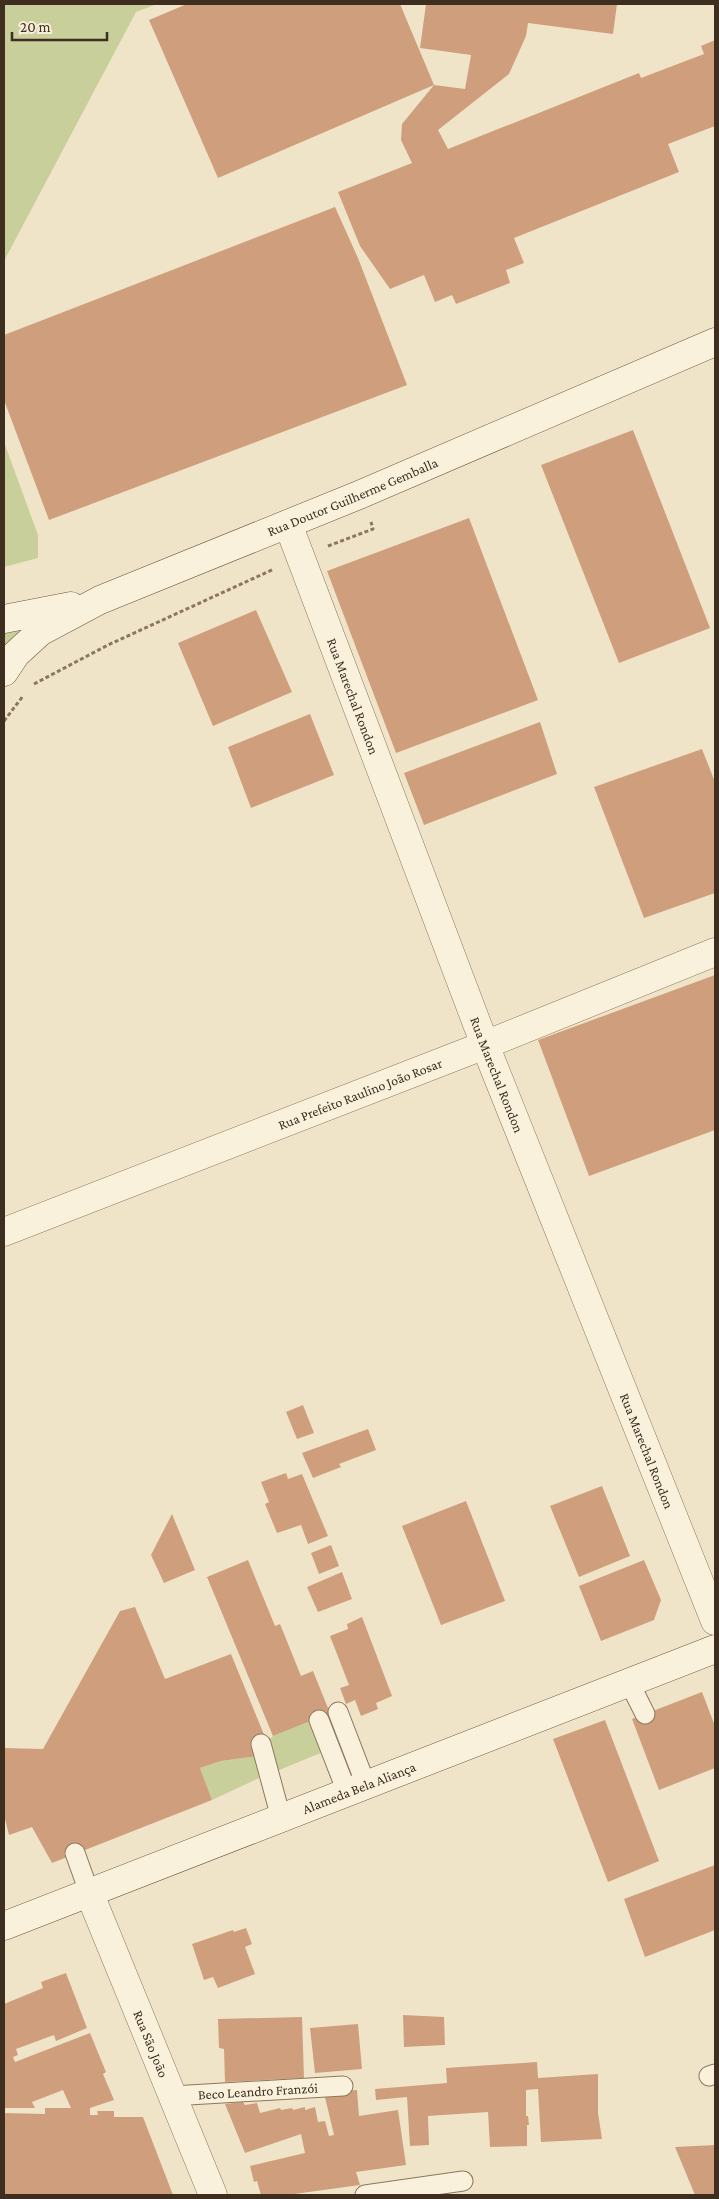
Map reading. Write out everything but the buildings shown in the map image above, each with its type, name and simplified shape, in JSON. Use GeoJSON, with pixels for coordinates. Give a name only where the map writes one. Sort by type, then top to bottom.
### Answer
{"type":"FeatureCollection","features":[{"type":"Feature","properties":{"kind":"street","name":"Rua Doutor Guilherme Gemballa"},"geometry":{"type":"LineString","coordinates":[[4,672],[16,654],[40,632],[100,600],[359,495],[715,342]]}},
{"type":"Feature","properties":{"kind":"street","name":"Rua Marechal Rondon"},"geometry":{"type":"LineString","coordinates":[[288,524],[485,1045],[715,1621]]}},
{"type":"Feature","properties":{"kind":"street"},"geometry":{"type":"LineString","coordinates":[[4,619],[100,600]]}},
{"type":"Feature","properties":{"kind":"street","name":"Rua Prefeito Raulino João Rosar"},"geometry":{"type":"LineString","coordinates":[[4,1232],[485,1045],[715,952]]}},
{"type":"Feature","properties":{"kind":"street","name":"Alameda Bela Aliança"},"geometry":{"type":"LineString","coordinates":[[4,1926],[715,1649]]}},
{"type":"Feature","properties":{"kind":"street","name":"Rua São João"},"geometry":{"type":"LineString","coordinates":[[89,1892],[213,2195]]}},
{"type":"Feature","properties":{"kind":"lane"},"geometry":{"type":"LineString","coordinates":[[629,1682],[645,1714]]}},
{"type":"Feature","properties":{"kind":"lane"},"geometry":{"type":"LineString","coordinates":[[338,1712],[357,1788]]}},
{"type":"Feature","properties":{"kind":"lane"},"geometry":{"type":"LineString","coordinates":[[318,1720],[357,1788]]}},
{"type":"Feature","properties":{"kind":"lane"},"geometry":{"type":"LineString","coordinates":[[262,1744],[281,1818]]}},
{"type":"Feature","properties":{"kind":"lane"},"geometry":{"type":"LineString","coordinates":[[75,1853],[89,1892]]}},
{"type":"Feature","properties":{"kind":"lane","name":"Beco Leandro Franzói"},"geometry":{"type":"LineString","coordinates":[[172,2096],[343,2086]]}},
{"type":"Feature","properties":{"kind":"lane"},"geometry":{"type":"LineString","coordinates":[[365,2195],[463,2181]]}},
{"type":"Feature","properties":{"kind":"path"},"geometry":{"type":"LineString","coordinates":[[32,685],[108,645],[300,557],[373,529],[359,495]]}},
{"type":"Feature","properties":{"kind":"path"},"geometry":{"type":"LineString","coordinates":[[4,721],[26,692]]}},
{"type":"Feature","properties":{"kind":"green space"},"geometry":{"type":"Polygon","coordinates":[[[4,4],[157,4],[136,12],[4,261],[4,4]]]}},
{"type":"Feature","properties":{"kind":"green space"},"geometry":{"type":"Polygon","coordinates":[[[4,442],[38,535],[38,558],[4,567],[4,442]]]}},
{"type":"Feature","properties":{"kind":"green space"},"geometry":{"type":"Polygon","coordinates":[[[47,616],[4,651],[4,627],[47,616]]]}},
{"type":"Feature","properties":{"kind":"green space"},"geometry":{"type":"Polygon","coordinates":[[[314,1719],[323,1752],[277,1771],[267,1742],[273,1736],[314,1719]]]}},
{"type":"Feature","properties":{"kind":"green space"},"geometry":{"type":"Polygon","coordinates":[[[257,1756],[259,1778],[212,1800],[200,1768],[221,1761],[257,1756]]]}}]}
